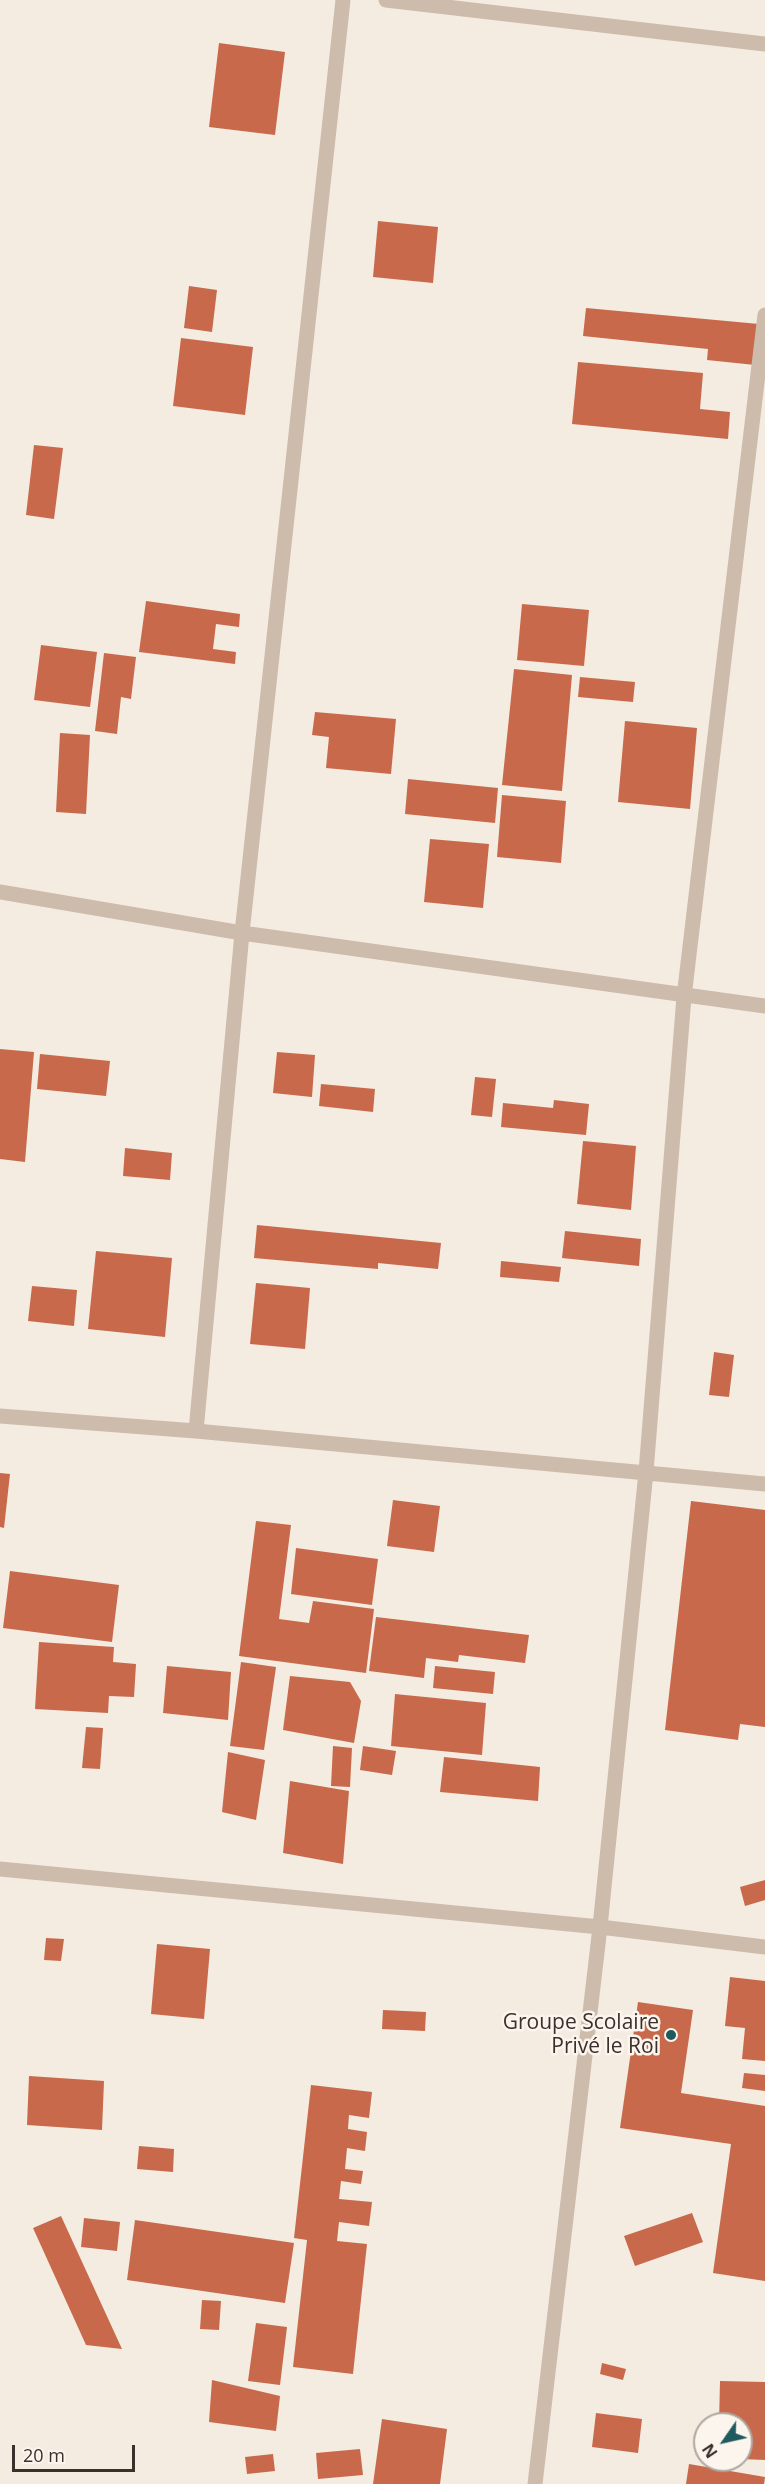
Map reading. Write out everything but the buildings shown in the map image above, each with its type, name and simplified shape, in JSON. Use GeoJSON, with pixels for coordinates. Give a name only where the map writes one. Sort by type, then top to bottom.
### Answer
{"type":"FeatureCollection","features":[{"type":"Feature","properties":{"kind":"street"},"geometry":{"type":"LineString","coordinates":[[196,1431],[242,933],[343,0]]}},
{"type":"Feature","properties":{"kind":"street"},"geometry":{"type":"LineString","coordinates":[[386,0],[765,44]]}},
{"type":"Feature","properties":{"kind":"street"},"geometry":{"type":"LineString","coordinates":[[535,2484],[600,1927],[646,1472],[684,997],[765,315]]}},
{"type":"Feature","properties":{"kind":"street"},"geometry":{"type":"LineString","coordinates":[[0,892],[242,933],[684,997],[765,1006]]}},
{"type":"Feature","properties":{"kind":"street"},"geometry":{"type":"LineString","coordinates":[[0,1416],[196,1431],[765,1484]]}},
{"type":"Feature","properties":{"kind":"street"},"geometry":{"type":"LineString","coordinates":[[0,1869],[600,1927],[765,1947]]}},
{"type":"Feature","properties":{"kind":"place","name":"Groupe Scolaire Privé le Roi"},"geometry":{"type":"Point","coordinates":[671,2035]}}]}
